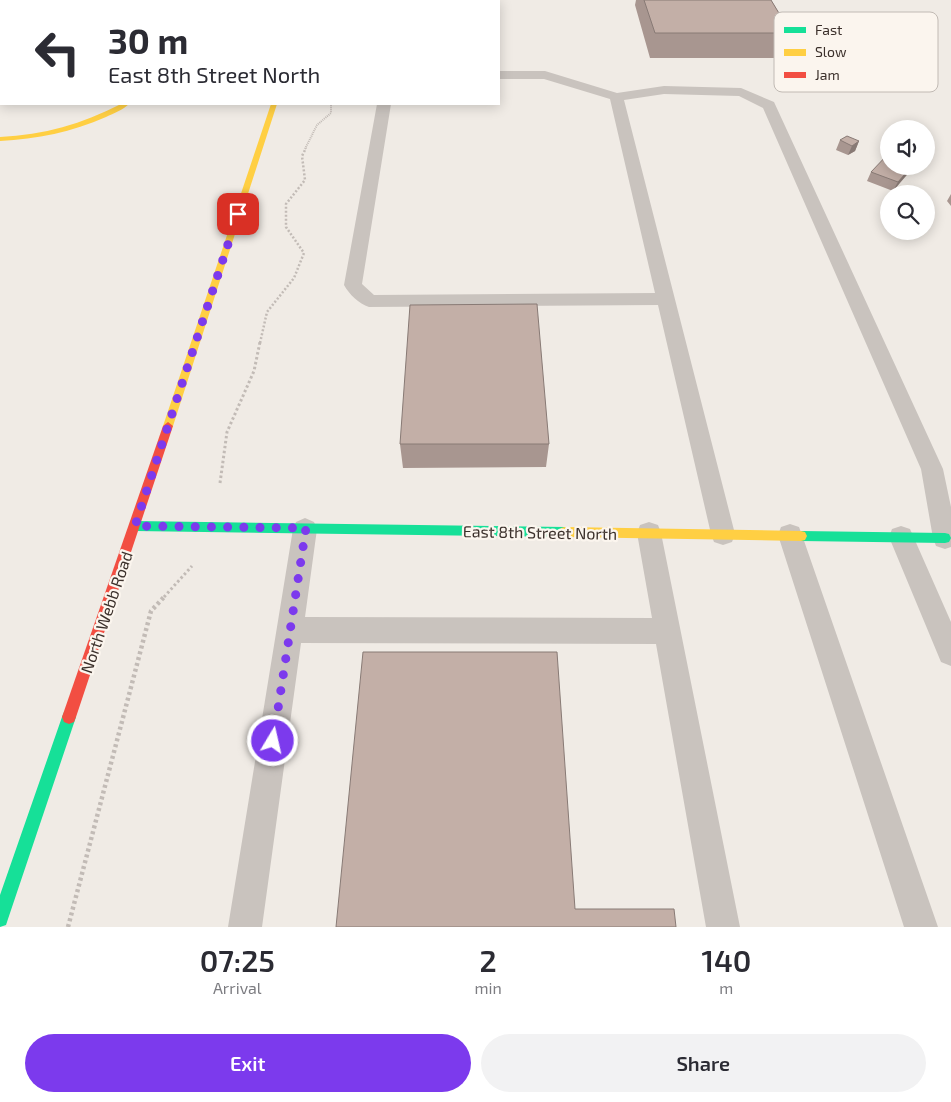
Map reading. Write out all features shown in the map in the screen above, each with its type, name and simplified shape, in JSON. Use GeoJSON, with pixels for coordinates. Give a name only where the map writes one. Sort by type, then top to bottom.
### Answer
{"type":"FeatureCollection","features":[{"type":"Feature","properties":{"kind":"main road"},"geometry":{"type":"LineString","coordinates":[[0,139],[20,139],[68,132],[101,118],[124,105]]}},
{"type":"Feature","properties":{"kind":"main road","name":"North Webb Road"},"geometry":{"type":"LineString","coordinates":[[0,919],[135,526],[274,105]]}},
{"type":"Feature","properties":{"kind":"main road","name":"East 8th Street North"},"geometry":{"type":"LineString","coordinates":[[135,526],[944,538]]}},
{"type":"Feature","properties":{"kind":"lane"},"geometry":{"type":"LineString","coordinates":[[500,75],[545,75],[616,98],[664,90],[741,92],[769,105],[932,469],[944,538]]}},
{"type":"Feature","properties":{"kind":"lane"},"geometry":{"type":"LineString","coordinates":[[616,98],[723,534]]}},
{"type":"Feature","properties":{"kind":"lane"},"geometry":{"type":"LineString","coordinates":[[384,105],[353,285],[369,301],[665,299]]}},
{"type":"Feature","properties":{"kind":"lane"},"geometry":{"type":"LineString","coordinates":[[245,927],[306,528]]}},
{"type":"Feature","properties":{"kind":"lane"},"geometry":{"type":"LineString","coordinates":[[649,533],[723,927]]}},
{"type":"Feature","properties":{"kind":"lane"},"geometry":{"type":"LineString","coordinates":[[790,535],[920,927]]}},
{"type":"Feature","properties":{"kind":"lane"},"geometry":{"type":"LineString","coordinates":[[901,537],[951,653]]}},
{"type":"Feature","properties":{"kind":"lane"},"geometry":{"type":"LineString","coordinates":[[290,630],[668,631]]}},
{"type":"Feature","properties":{"kind":"path"},"geometry":{"type":"LineString","coordinates":[[220,483],[227,432],[254,371],[267,312],[294,278],[304,253],[286,227],[286,204],[305,180],[302,156],[317,125],[331,113],[331,105]]}},
{"type":"Feature","properties":{"kind":"path"},"geometry":{"type":"LineString","coordinates":[[68,927],[151,610],[192,566]]}},
{"type":"Feature","properties":{"kind":"building"},"geometry":{"type":"Polygon","coordinates":[[[644,0],[771,0],[778,12],[774,12],[774,33],[655,33],[644,0]]]}},
{"type":"Feature","properties":{"kind":"building"},"geometry":{"type":"Polygon","coordinates":[[[847,136],[859,141],[852,146],[840,140],[847,136]]]}},
{"type":"Feature","properties":{"kind":"building"},"geometry":{"type":"Polygon","coordinates":[[[880,162],[880,175],[904,175],[898,182],[871,172],[880,162]]]}},
{"type":"Feature","properties":{"kind":"building"},"geometry":{"type":"Polygon","coordinates":[[[537,304],[549,444],[400,444],[410,305],[537,304]]]}},
{"type":"Feature","properties":{"kind":"building"},"geometry":{"type":"Polygon","coordinates":[[[363,652],[557,652],[575,909],[674,909],[676,927],[336,927],[363,652]]]}},
{"type":"Feature","properties":{"kind":"traffic: fast"},"geometry":{"type":"LineString","coordinates":[[135,526],[565,532]]}},
{"type":"Feature","properties":{"kind":"traffic: fast"},"geometry":{"type":"LineString","coordinates":[[801,536],[945,538]]}},
{"type":"Feature","properties":{"kind":"traffic: fast"},"geometry":{"type":"LineString","coordinates":[[0,919],[69,717]]}},
{"type":"Feature","properties":{"kind":"traffic: slow"},"geometry":{"type":"LineString","coordinates":[[0,139],[50,134],[65,130],[95,119],[124,105]]}},
{"type":"Feature","properties":{"kind":"traffic: slow"},"geometry":{"type":"LineString","coordinates":[[168,426],[274,105]]}},
{"type":"Feature","properties":{"kind":"traffic: slow"},"geometry":{"type":"LineString","coordinates":[[565,532],[801,536]]}},
{"type":"Feature","properties":{"kind":"traffic: jam"},"geometry":{"type":"LineString","coordinates":[[69,717],[168,426]]}},
{"type":"Feature","properties":{"kind":"route"},"geometry":{"type":"LineString","coordinates":[[238,214],[135,526],[306,528],[273,741]]}}]}
